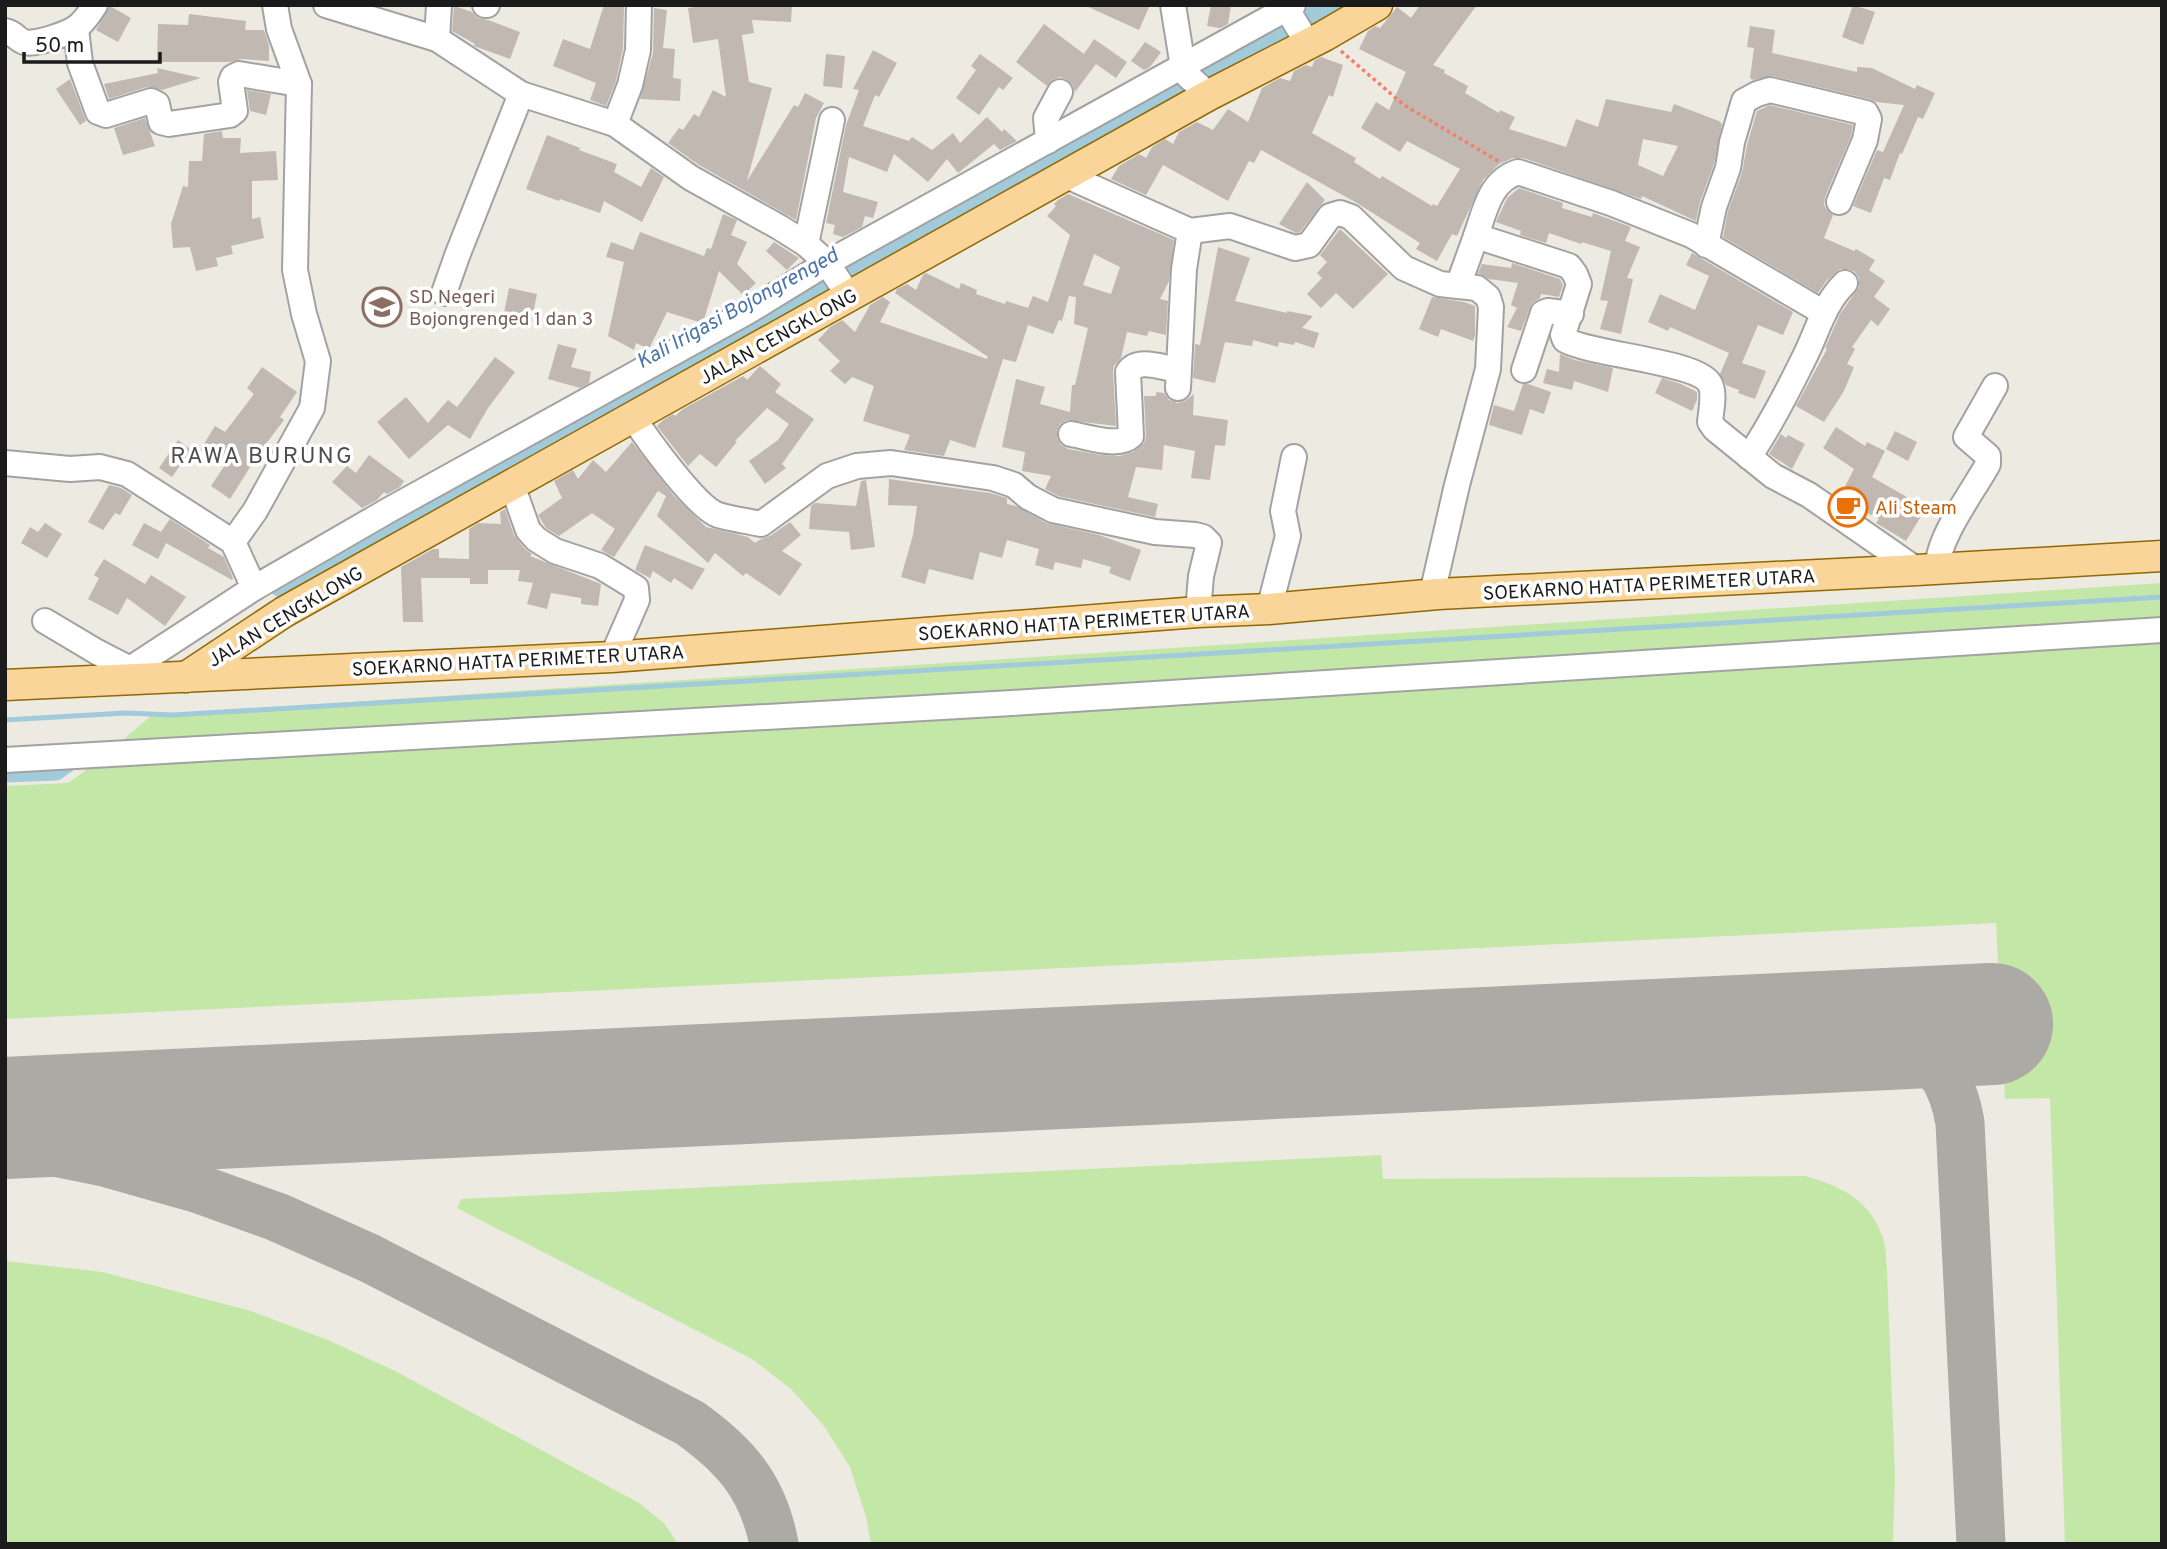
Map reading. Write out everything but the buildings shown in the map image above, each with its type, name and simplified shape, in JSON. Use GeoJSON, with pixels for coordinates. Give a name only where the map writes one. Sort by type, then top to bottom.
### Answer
{"type":"FeatureCollection","features":[{"type":"Feature","properties":{"kind":"main road","name":"JALAN CENGKLONG"},"geometry":{"type":"LineString","coordinates":[[186,677],[442,502],[512,485],[633,417],[838,279],[1065,175],[1196,82],[1312,40],[1377,5]]}},
{"type":"Feature","properties":{"kind":"main road","name":"SOEKARNO HATTA PERIMETER UTARA"},"geometry":{"type":"LineString","coordinates":[[5,685],[130,673],[186,677],[612,657],[1269,608],[1442,588],[1928,570],[2162,556]]}},
{"type":"Feature","properties":{"kind":"street"},"geometry":{"type":"LineString","coordinates":[[5,31],[14,33],[24,42],[36,43],[76,29],[95,5]]}},
{"type":"Feature","properties":{"kind":"street"},"geometry":{"type":"LineString","coordinates":[[233,542],[255,511],[312,408],[318,361],[295,270],[299,84],[279,29],[275,5]]}},
{"type":"Feature","properties":{"kind":"street"},"geometry":{"type":"LineString","coordinates":[[326,5],[437,39],[521,94],[615,124],[691,178],[806,244],[838,279]]}},
{"type":"Feature","properties":{"kind":"street"},"geometry":{"type":"LineString","coordinates":[[437,39],[439,5]]}},
{"type":"Feature","properties":{"kind":"street"},"geometry":{"type":"LineString","coordinates":[[615,124],[630,85],[638,50],[639,5]]}},
{"type":"Feature","properties":{"kind":"street"},"geometry":{"type":"LineString","coordinates":[[1173,5],[1196,82]]}},
{"type":"Feature","properties":{"kind":"street"},"geometry":{"type":"LineString","coordinates":[[45,621],[130,673],[254,588],[442,502],[747,312],[838,279],[1048,141],[1196,82],[1289,8],[1312,40]]}},
{"type":"Feature","properties":{"kind":"street"},"geometry":{"type":"LineString","coordinates":[[76,29],[80,63],[98,112],[106,115],[151,101],[157,104],[161,122],[169,124],[230,116],[235,111],[231,82],[233,76],[239,74],[299,84]]}},
{"type":"Feature","properties":{"kind":"street"},"geometry":{"type":"LineString","coordinates":[[1706,245],[1744,101],[1757,94],[1770,90],[1866,113],[1869,119],[1865,140],[1839,202]]}},
{"type":"Feature","properties":{"kind":"street"},"geometry":{"type":"LineString","coordinates":[[1048,141],[1046,118],[1060,92]]}},
{"type":"Feature","properties":{"kind":"street"},"geometry":{"type":"LineString","coordinates":[[444,293],[521,94]]}},
{"type":"Feature","properties":{"kind":"street"},"geometry":{"type":"LineString","coordinates":[[806,244],[832,120]]}},
{"type":"Feature","properties":{"kind":"street"},"geometry":{"type":"LineString","coordinates":[[1458,286],[1488,202],[1501,179],[1516,172],[1611,203],[1691,235],[1824,313]]}},
{"type":"Feature","properties":{"kind":"street"},"geometry":{"type":"LineString","coordinates":[[1065,175],[1190,232],[1230,226],[1295,248],[1309,245],[1330,216],[1340,213],[1351,217],[1404,268],[1440,284],[1477,288],[1488,297],[1491,307],[1488,369],[1457,485],[1442,588]]}},
{"type":"Feature","properties":{"kind":"street"},"geometry":{"type":"LineString","coordinates":[[1071,434],[1119,442],[1128,440],[1131,436],[1128,372],[1132,366],[1140,364],[1178,379],[1184,269],[1190,232]]}},
{"type":"Feature","properties":{"kind":"street"},"geometry":{"type":"LineString","coordinates":[[1476,236],[1569,266],[1579,284],[1563,335],[1565,340],[1699,374],[1708,380],[1713,388],[1710,422],[1714,429],[1773,476],[1809,495],[1928,570],[1937,559],[1944,540],[1989,464],[1988,456],[1966,437],[1995,386]]}},
{"type":"Feature","properties":{"kind":"street"},"geometry":{"type":"LineString","coordinates":[[1749,457],[1771,422],[1808,351],[1830,301],[1845,283]]}},
{"type":"Feature","properties":{"kind":"street"},"geometry":{"type":"LineString","coordinates":[[1524,370],[1543,313],[1548,311],[1571,314]]}},
{"type":"Feature","properties":{"kind":"street"},"geometry":{"type":"LineString","coordinates":[[633,417],[647,439],[703,506],[718,515],[761,524],[827,476],[857,466],[891,463],[993,478],[1014,485],[1028,497],[1052,510],[1155,532],[1203,537],[1209,543],[1201,576],[1198,612]]}},
{"type":"Feature","properties":{"kind":"street"},"geometry":{"type":"LineString","coordinates":[[1269,608],[1288,536],[1283,511],[1294,457]]}},
{"type":"Feature","properties":{"kind":"street"},"geometry":{"type":"LineString","coordinates":[[5,463],[70,469],[100,467],[127,474],[233,542],[254,588]]}},
{"type":"Feature","properties":{"kind":"street"},"geometry":{"type":"LineString","coordinates":[[512,485],[528,530],[536,539],[555,551],[600,566],[636,588],[637,600],[612,657]]}},
{"type":"Feature","properties":{"kind":"street"},"geometry":{"type":"LineString","coordinates":[[5,760],[985,704],[2162,630]]}},
{"type":"Feature","properties":{"kind":"path"},"geometry":{"type":"LineString","coordinates":[[1312,40],[1404,105],[1516,172]]}},
{"type":"Feature","properties":{"kind":"green space"},"geometry":{"type":"Polygon","coordinates":[[[2162,583],[2162,1544],[2065,1544],[2050,1098],[2005,1099],[1996,923],[5,1019],[5,786],[68,783],[152,715],[2162,583]]]}},
{"type":"Feature","properties":{"kind":"green space"},"geometry":{"type":"Polygon","coordinates":[[[1381,1155],[1383,1179],[1805,1176],[1853,1196],[1877,1225],[1885,1250],[1895,1475],[1893,1544],[871,1544],[866,1517],[850,1467],[824,1426],[791,1389],[752,1359],[457,1208],[461,1199],[1381,1155]]]}},
{"type":"Feature","properties":{"kind":"green space"},"geometry":{"type":"Polygon","coordinates":[[[5,1261],[102,1272],[251,1311],[328,1340],[397,1372],[639,1503],[664,1523],[678,1544],[5,1544],[5,1261]]]}},
{"type":"Feature","properties":{"kind":"waterway","name":"Kali Irigasi Bojongrenged"},"geometry":{"type":"LineString","coordinates":[[279,587],[1332,5]]}},
{"type":"Feature","properties":{"kind":"waterway"},"geometry":{"type":"LineString","coordinates":[[5,720],[125,713],[173,715],[2162,597]]}},
{"type":"Feature","properties":{"kind":"waterway","name":"Kali Irigasi Bojongrenged"},"geometry":{"type":"LineString","coordinates":[[5,773],[56,771],[73,759]]}},
{"type":"Feature","properties":{"kind":"taxiway"},"geometry":{"type":"LineString","coordinates":[[1825,1032],[1878,1035],[1909,1044],[1932,1060],[1953,1095],[1960,1123],[1981,1544]]}},
{"type":"Feature","properties":{"kind":"taxiway"},"geometry":{"type":"LineString","coordinates":[[5,1142],[104,1162],[199,1189],[277,1217],[369,1258],[690,1423],[721,1448],[745,1474],[763,1506],[774,1544]]}},
{"type":"Feature","properties":{"kind":"runway"},"geometry":{"type":"LineString","coordinates":[[5,1118],[1992,1024]]}},
{"type":"Feature","properties":{"kind":"place","name":"SD Negeri Bojongrenged 1 dan 3"},"geometry":{"type":"Point","coordinates":[382,307]}},
{"type":"Feature","properties":{"kind":"place","name":"Ali Steam"},"geometry":{"type":"Point","coordinates":[1848,507]}},
{"type":"Feature","properties":{"kind":"district","name":"RAWA BURUNG"},"geometry":{"type":"Point","coordinates":[262,455]}}]}
